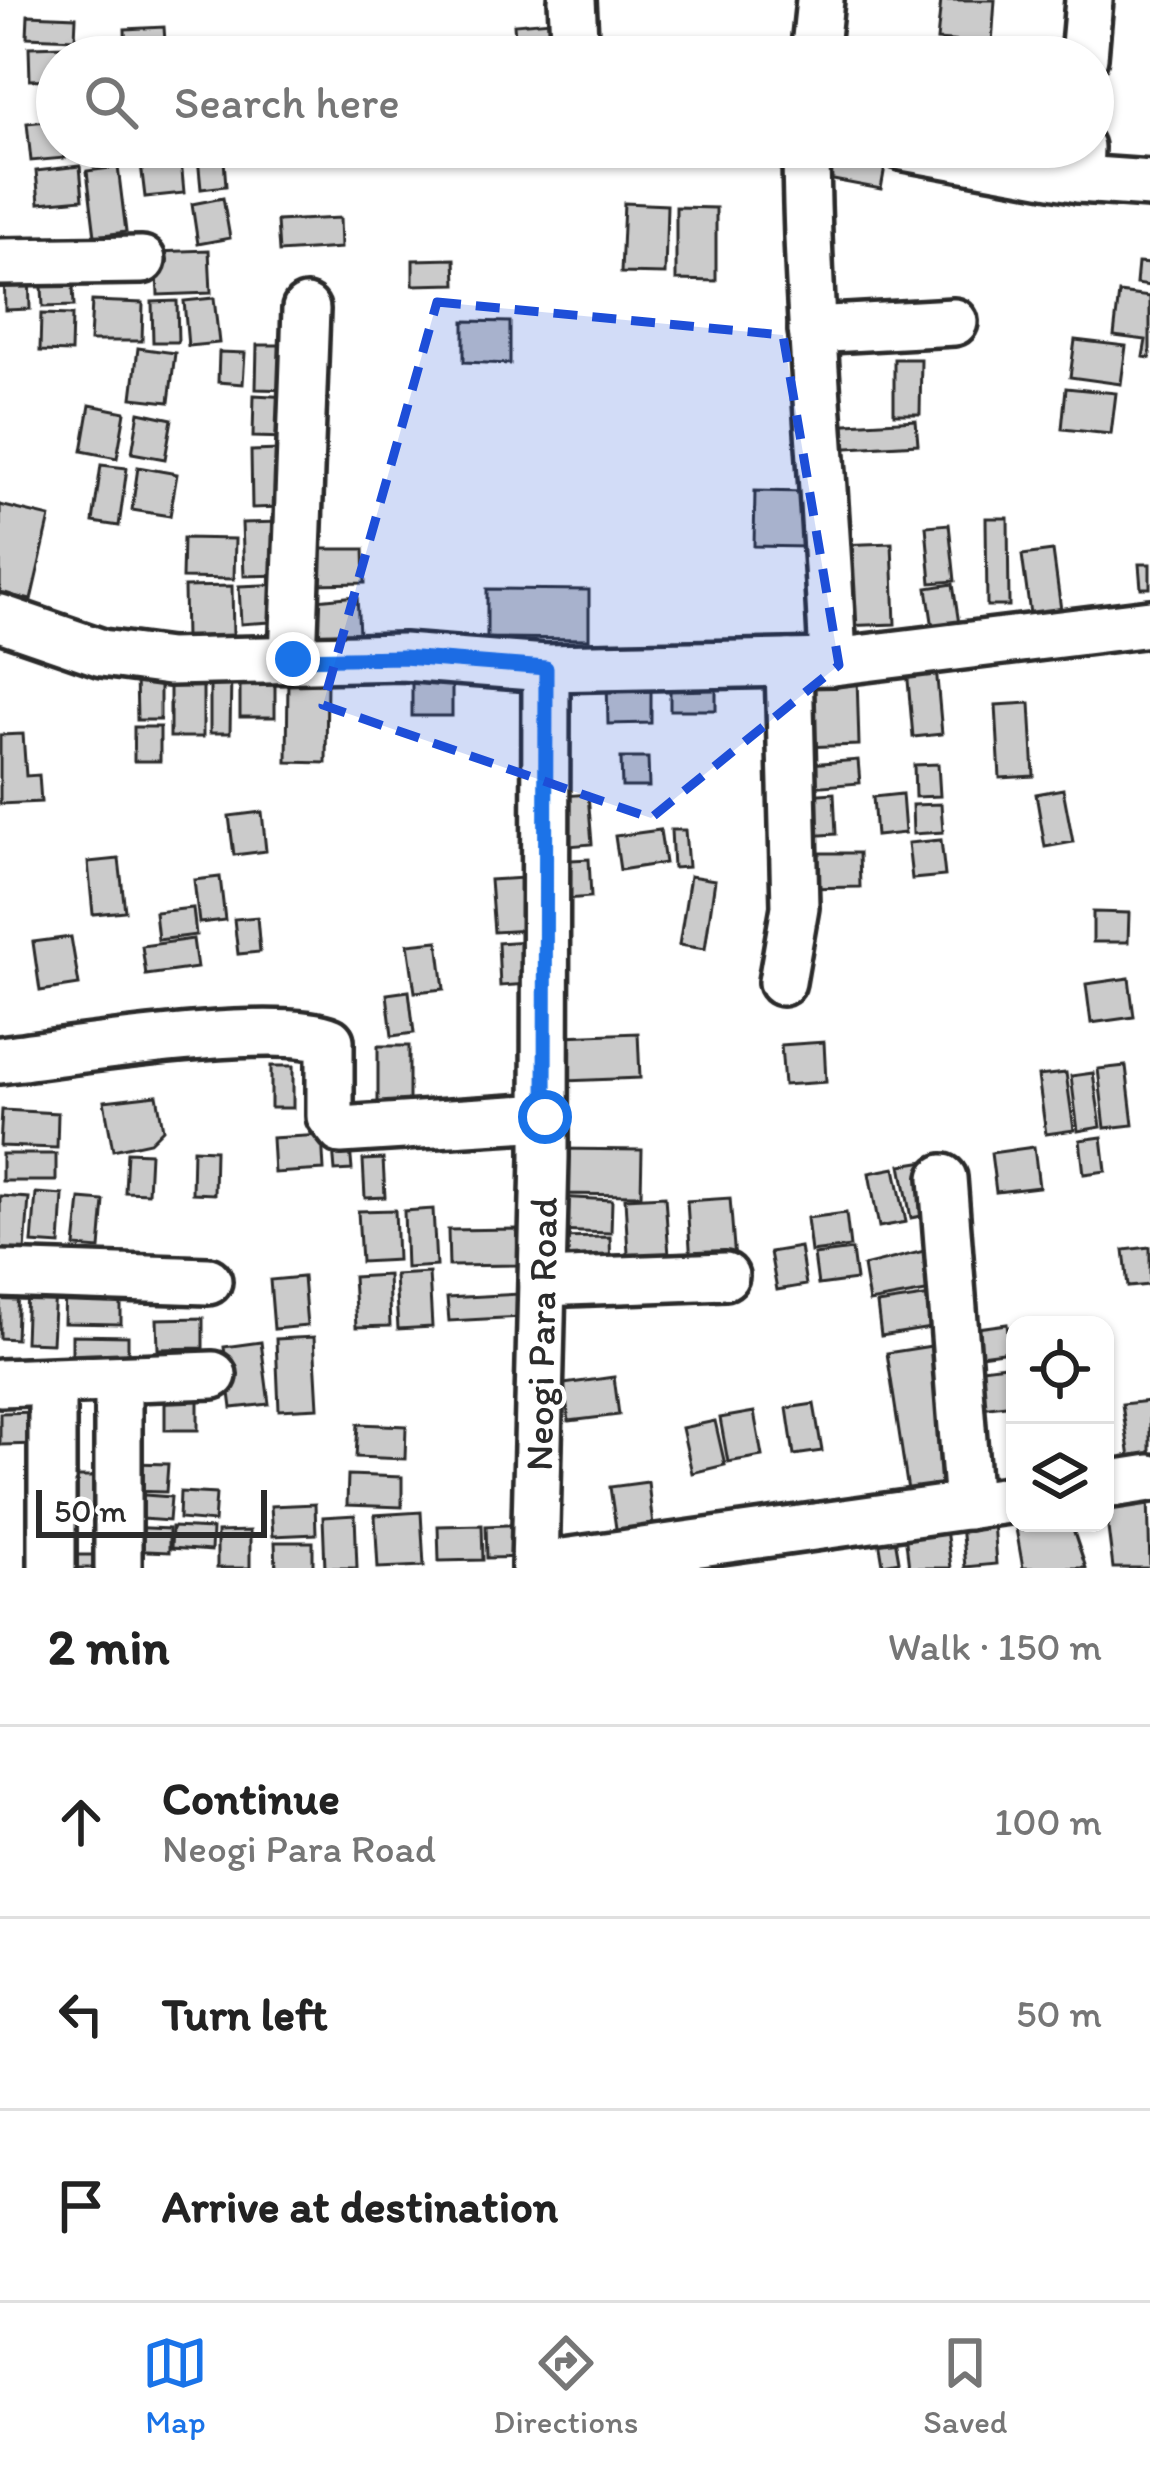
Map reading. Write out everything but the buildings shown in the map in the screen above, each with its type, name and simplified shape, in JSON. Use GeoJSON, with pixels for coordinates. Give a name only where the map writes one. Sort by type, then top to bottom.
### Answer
{"type":"FeatureCollection","features":[{"type":"Feature","properties":{"kind":"street"},"geometry":{"type":"LineString","coordinates":[[572,0],[574,36]]}},
{"type":"Feature","properties":{"kind":"street"},"geometry":{"type":"LineString","coordinates":[[816,36],[820,0]]}},
{"type":"Feature","properties":{"kind":"street"},"geometry":{"type":"LineString","coordinates":[[1086,36],[1089,0]]}},
{"type":"Feature","properties":{"kind":"street"},"geometry":{"type":"LineString","coordinates":[[782,982],[795,907],[811,662],[812,330],[807,168]]}},
{"type":"Feature","properties":{"kind":"street"},"geometry":{"type":"LineString","coordinates":[[1097,168],[1150,184]]}},
{"type":"Feature","properties":{"kind":"street"},"geometry":{"type":"LineString","coordinates":[[0,262],[142,260]]}},
{"type":"Feature","properties":{"kind":"street"},"geometry":{"type":"LineString","coordinates":[[293,659],[307,309]]}},
{"type":"Feature","properties":{"kind":"street"},"geometry":{"type":"LineString","coordinates":[[812,330],[954,322]]}},
{"type":"Feature","properties":{"kind":"street"},"geometry":{"type":"LineString","coordinates":[[0,618],[102,653],[169,662],[403,657],[546,668],[811,662],[1150,623]]}},
{"type":"Feature","properties":{"kind":"street","name":"Neogi Para Road"},"geometry":{"type":"LineString","coordinates":[[535,1567],[545,1117],[546,668]]}},
{"type":"Feature","properties":{"kind":"street"},"geometry":{"type":"LineString","coordinates":[[0,1060],[261,1034],[310,1036],[330,1041],[330,1116],[340,1130],[545,1117]]}},
{"type":"Feature","properties":{"kind":"street"},"geometry":{"type":"LineString","coordinates":[[943,1178],[968,1506]]}},
{"type":"Feature","properties":{"kind":"street"},"geometry":{"type":"LineString","coordinates":[[0,1274],[208,1281]]}},
{"type":"Feature","properties":{"kind":"street"},"geometry":{"type":"LineString","coordinates":[[542,1282],[725,1276]]}},
{"type":"Feature","properties":{"kind":"street"},"geometry":{"type":"LineString","coordinates":[[0,1384],[213,1375]]}},
{"type":"Feature","properties":{"kind":"street"},"geometry":{"type":"LineString","coordinates":[[118,1380],[118,1568]]}},
{"type":"Feature","properties":{"kind":"street"},"geometry":{"type":"LineString","coordinates":[[52,1383],[52,1568]]}},
{"type":"Feature","properties":{"kind":"street"},"geometry":{"type":"LineString","coordinates":[[1114,1484],[1150,1478]]}},
{"type":"Feature","properties":{"kind":"street"},"geometry":{"type":"LineString","coordinates":[[535,1567],[769,1552],[1006,1500]]}},
{"type":"Feature","properties":{"kind":"highlighted area"},"geometry":{"type":"Polygon","coordinates":[[[437,302],[783,335],[839,665],[651,818],[323,705],[437,302]]]}},
{"type":"Feature","properties":{"kind":"route"},"geometry":{"type":"LineString","coordinates":[[293,659],[403,657],[546,668],[545,1117]]}}]}
